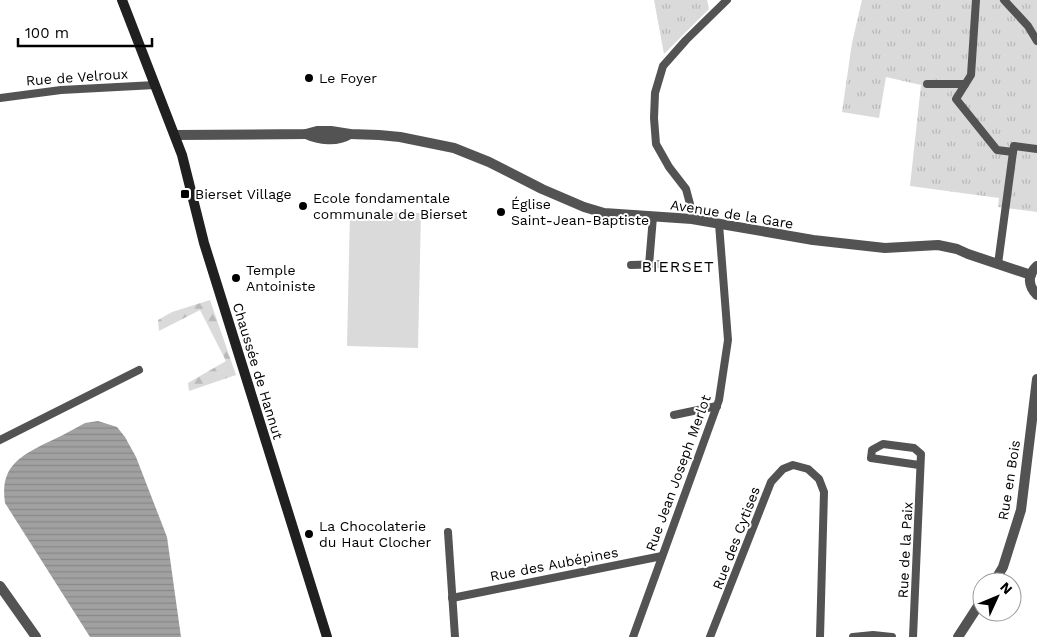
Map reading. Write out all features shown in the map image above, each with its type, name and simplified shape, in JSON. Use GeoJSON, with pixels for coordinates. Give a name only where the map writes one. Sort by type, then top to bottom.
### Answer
{"type":"FeatureCollection","features":[{"type":"Feature","properties":{"kind":"main road","name":"Chaussée de Hannut"},"geometry":{"type":"LineString","coordinates":[[122,0],[182,154],[204,243],[327,637]]}},
{"type":"Feature","properties":{"kind":"street"},"geometry":{"type":"LineString","coordinates":[[692,219],[686,189],[669,167],[656,144],[655,93],[663,66],[728,0]]}},
{"type":"Feature","properties":{"kind":"street"},"geometry":{"type":"LineString","coordinates":[[976,0],[971,75],[956,99],[997,150],[1013,152]]}},
{"type":"Feature","properties":{"kind":"street"},"geometry":{"type":"LineString","coordinates":[[1004,0],[1028,26],[1037,41]]}},
{"type":"Feature","properties":{"kind":"street"},"geometry":{"type":"LineString","coordinates":[[927,84],[965,84]]}},
{"type":"Feature","properties":{"kind":"street","name":"Rue de Velroux"},"geometry":{"type":"LineString","coordinates":[[0,98],[61,90],[155,85]]}},
{"type":"Feature","properties":{"kind":"street","name":"Avenue de la Gare"},"geometry":{"type":"LineString","coordinates":[[175,135],[306,134],[317,131],[331,131],[400,137],[454,148],[489,162],[542,189],[592,210],[615,214],[692,219],[813,240],[885,248],[938,245],[958,249],[998,264],[1034,270]]}},
{"type":"Feature","properties":{"kind":"street"},"geometry":{"type":"LineString","coordinates":[[998,264],[1014,146],[1037,148]]}},
{"type":"Feature","properties":{"kind":"street"},"geometry":{"type":"LineString","coordinates":[[649,265],[652,217]]}},
{"type":"Feature","properties":{"kind":"street","name":"Rue Jean Joseph Merlot"},"geometry":{"type":"LineString","coordinates":[[633,637],[717,406],[728,340],[719,224]]}},
{"type":"Feature","properties":{"kind":"street"},"geometry":{"type":"LineString","coordinates":[[631,265],[663,264]]}},
{"type":"Feature","properties":{"kind":"street"},"geometry":{"type":"LineString","coordinates":[[1034,270],[1030,286],[1037,295]]}},
{"type":"Feature","properties":{"kind":"street"},"geometry":{"type":"LineString","coordinates":[[0,440],[139,370]]}},
{"type":"Feature","properties":{"kind":"street","name":"Rue en Bois"},"geometry":{"type":"LineString","coordinates":[[1000,572],[1021,510],[1037,379]]}},
{"type":"Feature","properties":{"kind":"street"},"geometry":{"type":"LineString","coordinates":[[674,415],[717,406]]}},
{"type":"Feature","properties":{"kind":"street","name":"Rue de la Paix"},"geometry":{"type":"LineString","coordinates":[[913,637],[921,472],[919,465],[921,454],[914,448],[883,444],[872,450],[872,458],[919,465]]}},
{"type":"Feature","properties":{"kind":"street","name":"Rue des Cytises"},"geometry":{"type":"LineString","coordinates":[[710,637],[771,482],[782,469],[793,466],[808,469],[819,479],[824,492],[820,637]]}},
{"type":"Feature","properties":{"kind":"street"},"geometry":{"type":"LineString","coordinates":[[448,532],[456,637]]}},
{"type":"Feature","properties":{"kind":"street","name":"Rue des Aubépines"},"geometry":{"type":"LineString","coordinates":[[452,598],[662,556]]}},
{"type":"Feature","properties":{"kind":"street"},"geometry":{"type":"LineString","coordinates":[[0,586],[36,637]]}},
{"type":"Feature","properties":{"kind":"street"},"geometry":{"type":"LineString","coordinates":[[958,637],[972,615]]}},
{"type":"Feature","properties":{"kind":"street"},"geometry":{"type":"LineString","coordinates":[[853,637],[892,637]]}},
{"type":"Feature","properties":{"kind":"green space"},"geometry":{"type":"Polygon","coordinates":[[[654,0],[707,0],[709,9],[664,54],[654,0]]]}},
{"type":"Feature","properties":{"kind":"green space"},"geometry":{"type":"Polygon","coordinates":[[[862,0],[1037,0],[1037,212],[998,207],[999,198],[910,186],[921,85],[886,77],[879,118],[842,112],[852,43],[862,0]]]}},
{"type":"Feature","properties":{"kind":"green space"},"geometry":{"type":"Polygon","coordinates":[[[350,211],[421,213],[418,348],[347,346],[350,211]]]}},
{"type":"Feature","properties":{"kind":"green space"},"geometry":{"type":"Polygon","coordinates":[[[210,300],[236,375],[189,391],[188,383],[226,361],[200,310],[159,331],[158,320],[172,312],[210,300]]]}},
{"type":"Feature","properties":{"kind":"shaded area"},"geometry":{"type":"Polygon","coordinates":[[[98,421],[117,427],[125,437],[136,457],[167,537],[181,637],[90,637],[5,503],[5,481],[12,466],[18,460],[33,450],[85,423],[98,421]]]}},
{"type":"Feature","properties":{"kind":"place","name":"Le Foyer"},"geometry":{"type":"Point","coordinates":[309,78]}},
{"type":"Feature","properties":{"kind":"place","name":"Bierset Village"},"geometry":{"type":"Point","coordinates":[185,194]}},
{"type":"Feature","properties":{"kind":"place","name":"Ecole fondamentale communale de Bierset"},"geometry":{"type":"Point","coordinates":[303,206]}},
{"type":"Feature","properties":{"kind":"place","name":"Église Saint-Jean-Baptiste"},"geometry":{"type":"Point","coordinates":[501,212]}},
{"type":"Feature","properties":{"kind":"place","name":"Temple Antoiniste"},"geometry":{"type":"Point","coordinates":[236,278]}},
{"type":"Feature","properties":{"kind":"place","name":"La Chocolaterie du Haut Clocher"},"geometry":{"type":"Point","coordinates":[309,534]}},
{"type":"Feature","properties":{"kind":"district","name":"BIERSET"},"geometry":{"type":"Point","coordinates":[678,266]}}]}
